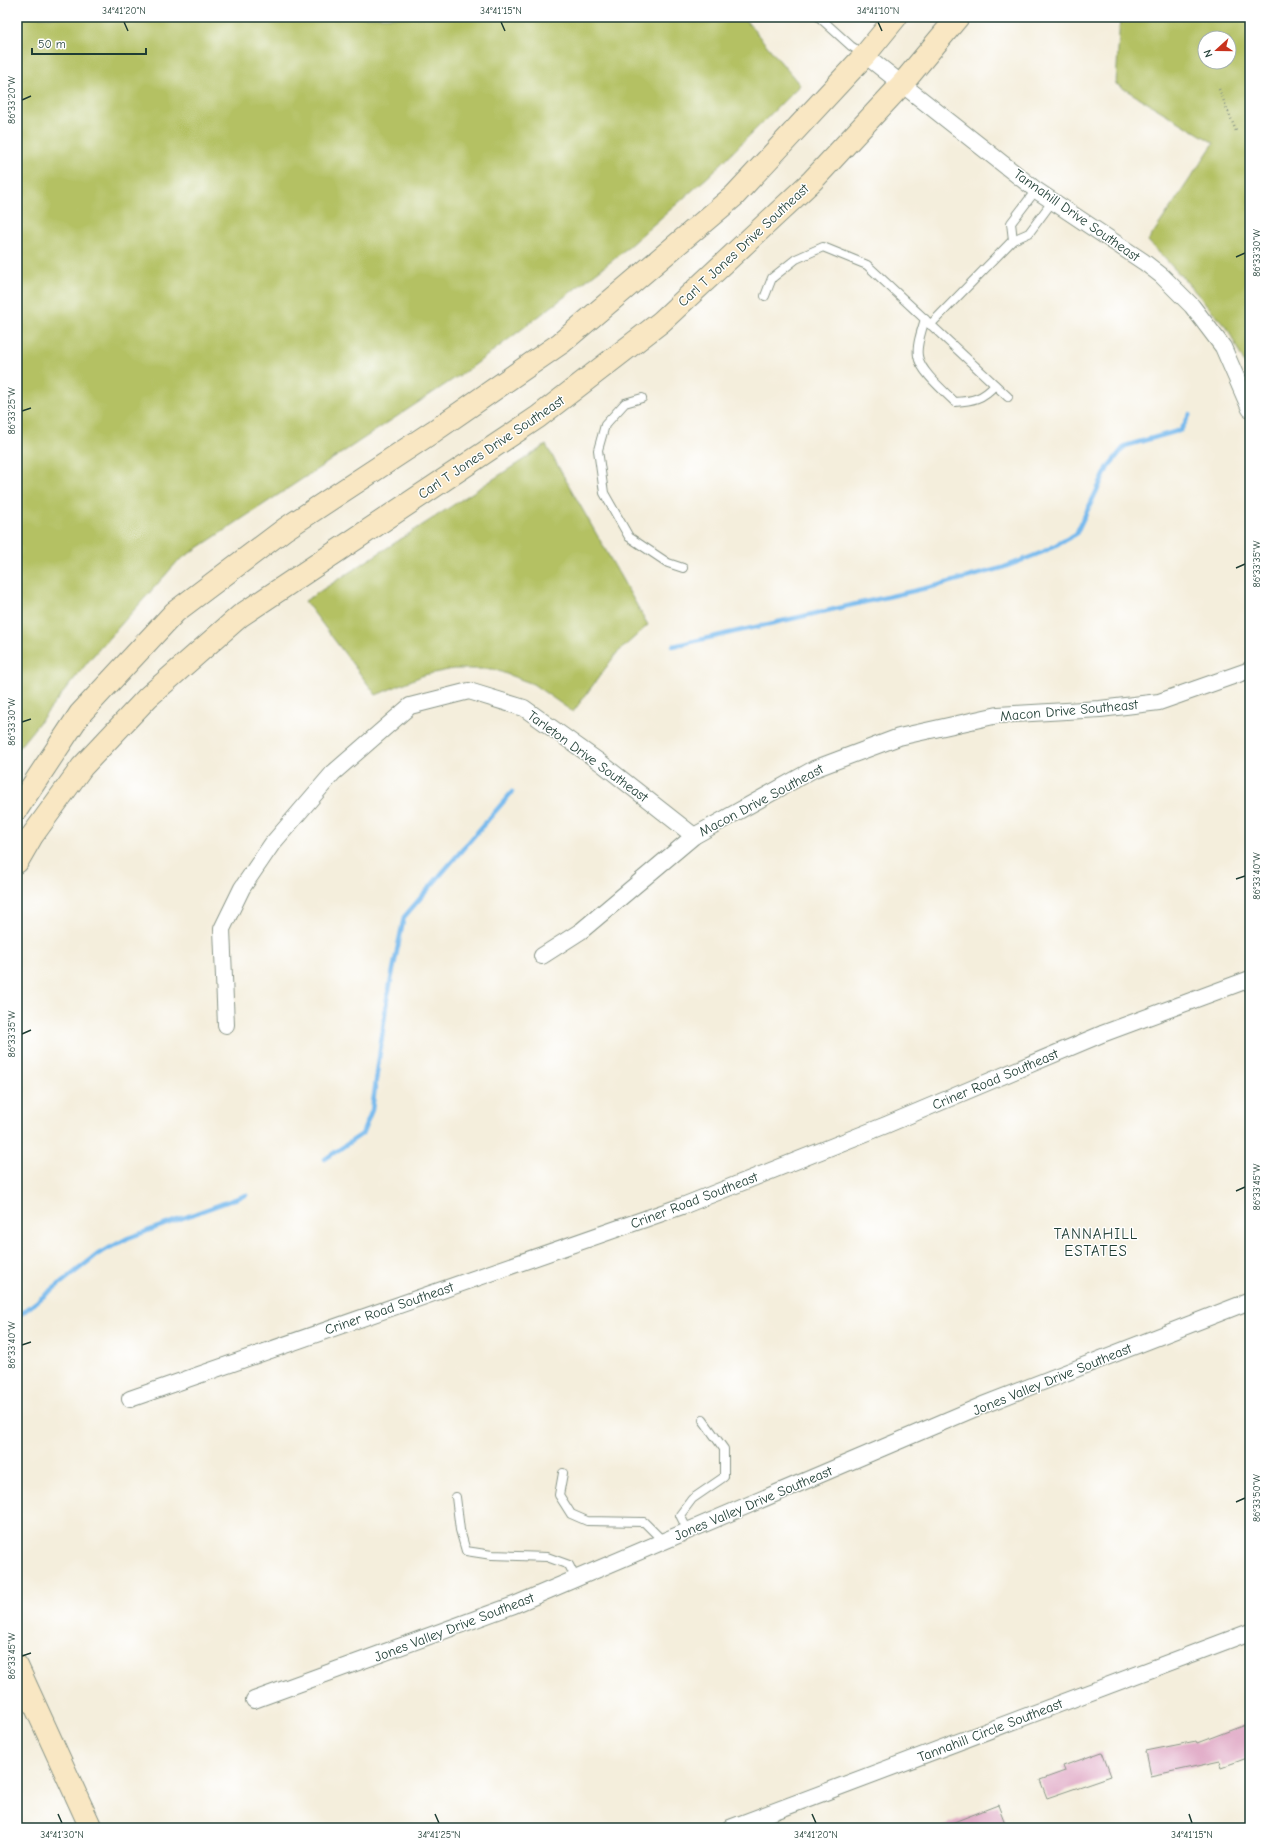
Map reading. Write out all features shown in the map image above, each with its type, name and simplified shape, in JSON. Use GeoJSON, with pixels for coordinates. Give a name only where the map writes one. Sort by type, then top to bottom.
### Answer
{"type":"FeatureCollection","features":[{"type":"Feature","properties":{"kind":"main road"},"geometry":{"type":"LineString","coordinates":[[17,809],[80,714],[175,612],[285,529],[434,431],[561,343],[734,196],[866,55],[896,17]]}},
{"type":"Feature","properties":{"kind":"main road","name":"Carl T Jones Drive Southeast"},"geometry":{"type":"LineString","coordinates":[[17,862],[32,836],[82,767],[148,697],[240,616],[538,417],[661,322],[812,181],[902,84],[958,17]]}},
{"type":"Feature","properties":{"kind":"main road"},"geometry":{"type":"LineString","coordinates":[[17,1666],[91,1828]]}},
{"type":"Feature","properties":{"kind":"street","name":"Tannahill Drive Southeast"},"geometry":{"type":"LineString","coordinates":[[866,55],[1052,202],[1144,262],[1162,276],[1192,306],[1223,347],[1250,409]]}},
{"type":"Feature","properties":{"kind":"street","name":"Macon Drive Southeast"},"geometry":{"type":"LineString","coordinates":[[542,956],[581,931],[694,836],[814,769],[899,737],[998,715],[1159,702],[1250,670]]}},
{"type":"Feature","properties":{"kind":"street","name":"Tarleton Drive Southeast"},"geometry":{"type":"LineString","coordinates":[[226,1025],[222,929],[242,888],[272,844],[334,773],[410,706],[469,691],[524,708],[601,763],[694,836]]}},
{"type":"Feature","properties":{"kind":"street","name":"Criner Road Southeast"},"geometry":{"type":"LineString","coordinates":[[130,1399],[685,1205],[886,1125],[1102,1034],[1250,979]]}},
{"type":"Feature","properties":{"kind":"street","name":"Jones Valley Drive Southeast"},"geometry":{"type":"LineString","coordinates":[[254,1700],[514,1605],[983,1405],[1250,1301]]}},
{"type":"Feature","properties":{"kind":"street","name":"Tannahill Circle Southeast"},"geometry":{"type":"LineString","coordinates":[[730,1828],[1250,1632]]}},
{"type":"Feature","properties":{"kind":"lane"},"geometry":{"type":"LineString","coordinates":[[819,17],[850,46],[866,55]]}},
{"type":"Feature","properties":{"kind":"lane"},"geometry":{"type":"LineString","coordinates":[[1013,240],[1010,223],[1036,190]]}},
{"type":"Feature","properties":{"kind":"lane"},"geometry":{"type":"LineString","coordinates":[[995,385],[988,393],[971,401],[955,402],[922,367],[918,356],[920,338],[928,322],[1013,240],[1029,233],[1052,202]]}},
{"type":"Feature","properties":{"kind":"lane"},"geometry":{"type":"LineString","coordinates":[[765,296],[772,278],[796,259],[823,247],[867,265],[1008,397]]}},
{"type":"Feature","properties":{"kind":"lane"},"geometry":{"type":"LineString","coordinates":[[642,398],[625,402],[606,425],[598,450],[604,494],[629,537],[668,563],[683,568]]}},
{"type":"Feature","properties":{"kind":"lane"},"geometry":{"type":"LineString","coordinates":[[688,1531],[680,1515],[692,1499],[724,1477],[724,1449],[703,1420]]}},
{"type":"Feature","properties":{"kind":"lane"},"geometry":{"type":"LineString","coordinates":[[563,1473],[559,1494],[571,1514],[587,1522],[644,1522],[663,1542]]}},
{"type":"Feature","properties":{"kind":"lane"},"geometry":{"type":"LineString","coordinates":[[456,1497],[460,1530],[466,1552],[492,1555],[547,1557],[569,1565],[576,1579]]}},
{"type":"Feature","properties":{"kind":"path"},"geometry":{"type":"LineString","coordinates":[[1219,89],[1236,131]]}},
{"type":"Feature","properties":{"kind":"green space"},"geometry":{"type":"Polygon","coordinates":[[[17,17],[743,17],[800,85],[710,175],[613,260],[472,367],[178,561],[91,658],[17,750],[17,17]]]}},
{"type":"Feature","properties":{"kind":"green space"},"geometry":{"type":"Polygon","coordinates":[[[1120,17],[1250,17],[1250,375],[1228,329],[1148,241],[1214,143],[1116,84],[1120,17]]]}},
{"type":"Feature","properties":{"kind":"green space"},"geometry":{"type":"Polygon","coordinates":[[[546,445],[648,625],[616,654],[573,712],[533,684],[493,669],[453,669],[424,675],[376,695],[305,601],[546,445]]]}},
{"type":"Feature","properties":{"kind":"building"},"geometry":{"type":"Polygon","coordinates":[[[1250,1723],[1250,1757],[1222,1767],[1220,1761],[1151,1776],[1146,1751],[1196,1741],[1197,1743],[1250,1723]]]}},
{"type":"Feature","properties":{"kind":"building"},"geometry":{"type":"Polygon","coordinates":[[[1102,1752],[1111,1776],[1047,1798],[1040,1780],[1065,1771],[1063,1766],[1102,1752]]]}},
{"type":"Feature","properties":{"kind":"building"},"geometry":{"type":"Polygon","coordinates":[[[998,1805],[1007,1828],[941,1828],[941,1827],[998,1805]]]}},
{"type":"Feature","properties":{"kind":"waterway"},"geometry":{"type":"LineString","coordinates":[[673,646],[935,586],[1002,568],[1043,552],[1076,534],[1108,467],[1125,446],[1181,430],[1190,414]]}},
{"type":"Feature","properties":{"kind":"waterway"},"geometry":{"type":"LineString","coordinates":[[325,1159],[362,1134],[372,1110],[387,999],[404,917],[512,792]]}},
{"type":"Feature","properties":{"kind":"waterway"},"geometry":{"type":"LineString","coordinates":[[17,1317],[98,1254],[128,1238],[246,1195]]}},
{"type":"Feature","properties":{"kind":"district","name":"TANNAHILL ESTATES"},"geometry":{"type":"Point","coordinates":[1096,1242]}}]}
